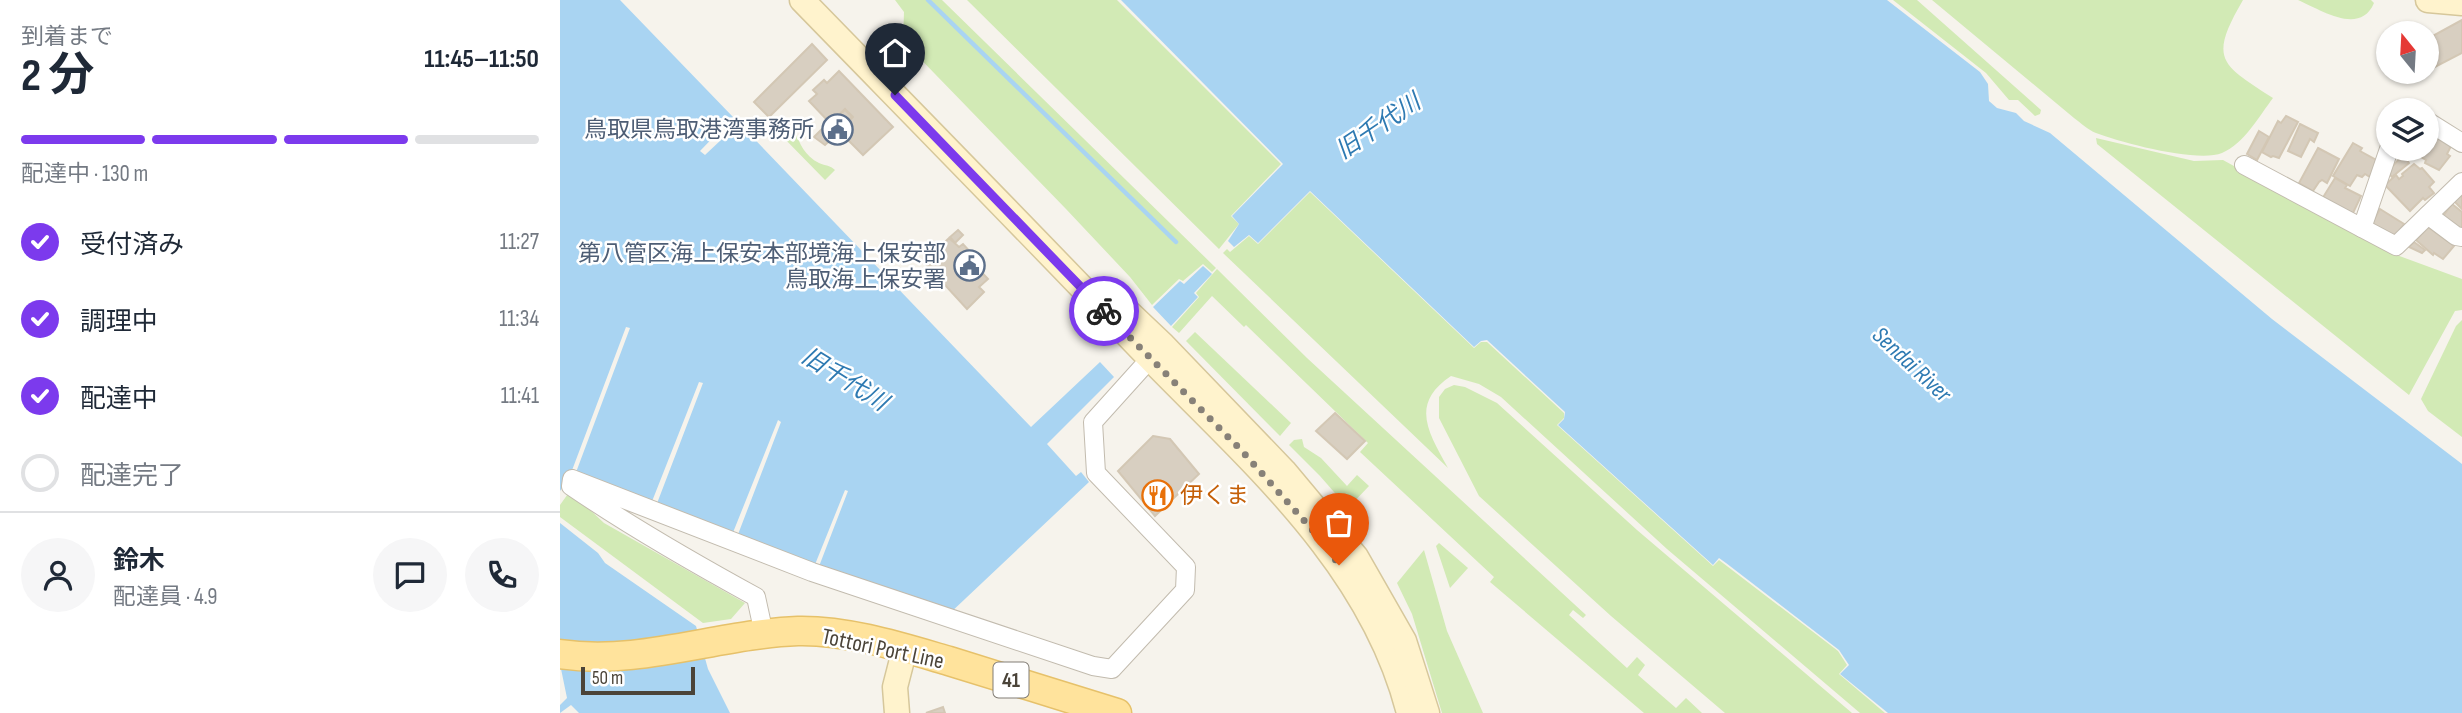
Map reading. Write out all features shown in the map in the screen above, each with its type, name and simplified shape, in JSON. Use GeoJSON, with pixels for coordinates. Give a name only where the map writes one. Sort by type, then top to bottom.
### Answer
{"type":"FeatureCollection","features":[{"type":"Feature","properties":{"kind":"main road","name":"Tottori Port Line"},"geometry":{"type":"LineString","coordinates":[[560,654],[611,657],[764,634],[799,631],[834,633],[905,648],[1117,713]]}},
{"type":"Feature","properties":{"kind":"street"},"geometry":{"type":"LineString","coordinates":[[802,0],[1156,352],[1284,471],[1356,557],[1404,641],[1427,713]]}},
{"type":"Feature","properties":{"kind":"street"},"geometry":{"type":"LineString","coordinates":[[824,0],[1090,275],[1325,544],[1353,586],[1389,653],[1400,701],[1409,713]]}},
{"type":"Feature","properties":{"kind":"street"},"geometry":{"type":"LineString","coordinates":[[2428,0],[2462,3]]}},
{"type":"Feature","properties":{"kind":"street"},"geometry":{"type":"LineString","coordinates":[[2439,129],[2462,143]]}},
{"type":"Feature","properties":{"kind":"street"},"geometry":{"type":"LineString","coordinates":[[2362,228],[2385,161]]}},
{"type":"Feature","properties":{"kind":"street"},"geometry":{"type":"LineString","coordinates":[[2244,165],[2396,246],[2462,182]]}},
{"type":"Feature","properties":{"kind":"street"},"geometry":{"type":"LineString","coordinates":[[2428,215],[2456,236],[2462,237]]}},
{"type":"Feature","properties":{"kind":"street"},"geometry":{"type":"LineString","coordinates":[[764,634],[756,597],[652,540],[571,486],[572,479],[812,572],[1068,658],[1112,669],[1185,590],[1186,567],[1096,473],[1093,422],[1156,352]]}},
{"type":"Feature","properties":{"kind":"street"},"geometry":{"type":"LineString","coordinates":[[897,713],[895,687],[905,648]]}},
{"type":"Feature","properties":{"kind":"green space"},"geometry":{"type":"Polygon","coordinates":[[[895,0],[942,0],[1216,268],[1212,272],[1203,264],[1183,281],[1179,279],[1152,305],[1130,277],[1066,209],[903,41],[904,12],[895,0]]]}},
{"type":"Feature","properties":{"kind":"green space"},"geometry":{"type":"Polygon","coordinates":[[[967,0],[1117,0],[1281,164],[1231,216],[1239,224],[1219,249],[967,0]]]}},
{"type":"Feature","properties":{"kind":"green space"},"geometry":{"type":"Polygon","coordinates":[[[1893,0],[1917,0],[2041,110],[2040,114],[2035,116],[2018,100],[2009,100],[1986,73],[1893,0]]]}},
{"type":"Feature","properties":{"kind":"green space"},"geometry":{"type":"Polygon","coordinates":[[[1932,0],[2243,0],[2226,36],[2223,48],[2225,59],[2241,77],[2273,98],[2244,136],[2222,153],[2178,154],[2123,142],[2096,133],[2085,126],[1932,0]]]}},
{"type":"Feature","properties":{"kind":"green space"},"geometry":{"type":"Polygon","coordinates":[[[2298,0],[2371,0],[2374,3],[2368,13],[2350,19],[2328,14],[2298,0]]]}},
{"type":"Feature","properties":{"kind":"green space"},"geometry":{"type":"Polygon","coordinates":[[[789,127],[795,129],[801,145],[810,157],[835,170],[825,180],[781,135],[789,127]]]}},
{"type":"Feature","properties":{"kind":"green space"},"geometry":{"type":"Polygon","coordinates":[[[2096,138],[2194,161],[2223,160],[2394,254],[2462,279],[2462,310],[2455,311],[2409,395],[2097,144],[2096,138]]]}},
{"type":"Feature","properties":{"kind":"green space"},"geometry":{"type":"Polygon","coordinates":[[[1310,192],[1474,348],[1481,342],[1487,342],[1564,413],[1564,418],[1557,425],[1713,566],[1719,560],[1838,651],[1847,665],[1839,674],[1885,713],[1860,713],[1667,549],[1501,397],[1479,384],[1451,376],[1430,397],[1427,408],[1430,431],[1448,468],[1223,253],[1227,249],[1230,252],[1249,236],[1258,244],[1310,192]]]}},
{"type":"Feature","properties":{"kind":"green space"},"geometry":{"type":"Polygon","coordinates":[[[1217,269],[1307,358],[1586,615],[1583,618],[1573,610],[1569,615],[1627,668],[1637,657],[1645,665],[1638,675],[1676,708],[1686,698],[1702,713],[1644,713],[1490,582],[1494,577],[1360,452],[1368,443],[1246,325],[1244,327],[1212,296],[1179,333],[1172,327],[1199,297],[1196,293],[1217,269]]]}},
{"type":"Feature","properties":{"kind":"green space"},"geometry":{"type":"Polygon","coordinates":[[[2462,320],[2462,437],[2428,411],[2421,399],[2456,326],[2462,320]]]}},
{"type":"Feature","properties":{"kind":"green space"},"geometry":{"type":"Polygon","coordinates":[[[1195,332],[1291,423],[1280,436],[1186,341],[1195,332]]]}},
{"type":"Feature","properties":{"kind":"green space"},"geometry":{"type":"Polygon","coordinates":[[[1454,385],[1465,387],[1497,403],[1637,530],[1852,713],[1725,713],[1611,616],[1479,496],[1439,418],[1439,397],[1445,389],[1454,385]]]}},
{"type":"Feature","properties":{"kind":"green space"},"geometry":{"type":"Polygon","coordinates":[[[1302,439],[1304,447],[1321,458],[1347,486],[1357,475],[1369,486],[1348,508],[1289,445],[1294,440],[1302,439]]]}},
{"type":"Feature","properties":{"kind":"green space"},"geometry":{"type":"Polygon","coordinates":[[[570,491],[604,523],[745,603],[731,619],[703,623],[560,517],[560,505],[570,491]]]}},
{"type":"Feature","properties":{"kind":"green space"},"geometry":{"type":"Polygon","coordinates":[[[1439,543],[1468,568],[1450,588],[1436,546],[1439,543]]]}},
{"type":"Feature","properties":{"kind":"green space"},"geometry":{"type":"Polygon","coordinates":[[[1424,550],[1447,631],[1483,713],[1442,713],[1412,614],[1397,583],[1424,550]]]}},
{"type":"Feature","properties":{"kind":"water","name":"旧千代川"},"geometry":{"type":"Polygon","coordinates":[[[560,0],[620,0],[733,117],[700,151],[705,155],[739,123],[1031,427],[1100,362],[1114,377],[1047,444],[1076,476],[1081,472],[1089,482],[948,615],[818,569],[848,491],[845,490],[814,567],[737,537],[781,422],[778,420],[732,535],[656,506],[703,383],[699,382],[651,504],[575,475],[630,328],[626,327],[571,473],[560,491],[560,0]]]}},
{"type":"Feature","properties":{"kind":"water"},"geometry":{"type":"Polygon","coordinates":[[[1121,0],[1887,0],[1980,72],[1988,84],[1989,101],[1997,108],[2016,113],[2024,121],[2050,133],[2272,319],[2462,464],[2462,713],[1888,713],[1840,674],[1849,665],[1839,650],[1719,558],[1713,565],[1558,425],[1564,419],[1565,412],[1487,340],[1474,347],[1310,191],[1258,243],[1249,235],[1234,247],[1228,241],[1239,224],[1232,216],[1283,164],[1121,0]]]}},
{"type":"Feature","properties":{"kind":"water"},"geometry":{"type":"Polygon","coordinates":[[[1203,266],[1212,274],[1194,293],[1198,297],[1171,326],[1153,307],[1180,281],[1184,284],[1203,266]]]}},
{"type":"Feature","properties":{"kind":"water"},"geometry":{"type":"Polygon","coordinates":[[[560,523],[598,553],[605,563],[696,626],[708,669],[730,713],[579,713],[571,705],[560,713],[560,705],[567,698],[560,664],[560,523]]]}},
{"type":"Feature","properties":{"kind":"building"},"geometry":{"type":"Polygon","coordinates":[[[2462,20],[2462,53],[2440,64],[2440,32],[2462,20]]]}},
{"type":"Feature","properties":{"kind":"building"},"geometry":{"type":"Polygon","coordinates":[[[812,44],[827,60],[769,117],[754,102],[812,44]]]}},
{"type":"Feature","properties":{"kind":"building"},"geometry":{"type":"Polygon","coordinates":[[[839,71],[893,127],[863,155],[839,131],[853,117],[845,109],[830,123],[809,101],[817,94],[813,90],[824,80],[827,83],[839,71]]]}},
{"type":"Feature","properties":{"kind":"building"},"geometry":{"type":"Polygon","coordinates":[[[845,110],[852,117],[835,134],[829,132],[828,125],[845,110]]]}},
{"type":"Feature","properties":{"kind":"building"},"geometry":{"type":"Polygon","coordinates":[[[2286,116],[2298,122],[2279,158],[2271,157],[2262,152],[2278,121],[2281,123],[2286,116]]]}},
{"type":"Feature","properties":{"kind":"building"},"geometry":{"type":"Polygon","coordinates":[[[829,122],[829,132],[839,132],[825,145],[814,137],[829,122]]]}},
{"type":"Feature","properties":{"kind":"building"},"geometry":{"type":"Polygon","coordinates":[[[2300,124],[2318,133],[2314,142],[2310,139],[2301,157],[2288,151],[2300,124]]]}},
{"type":"Feature","properties":{"kind":"building"},"geometry":{"type":"Polygon","coordinates":[[[2259,131],[2269,137],[2257,160],[2247,154],[2259,131]]]}},
{"type":"Feature","properties":{"kind":"building"},"geometry":{"type":"Polygon","coordinates":[[[2439,137],[2452,144],[2447,154],[2450,156],[2439,170],[2425,163],[2439,161],[2439,137]]]}},
{"type":"Feature","properties":{"kind":"building"},"geometry":{"type":"Polygon","coordinates":[[[2353,143],[2362,148],[2360,151],[2378,161],[2370,177],[2365,174],[2362,177],[2357,175],[2350,186],[2333,176],[2353,143]]]}},
{"type":"Feature","properties":{"kind":"building"},"geometry":{"type":"Polygon","coordinates":[[[2318,148],[2339,159],[2327,183],[2322,180],[2313,191],[2299,183],[2318,148]]]}},
{"type":"Feature","properties":{"kind":"building"},"geometry":{"type":"Polygon","coordinates":[[[2397,161],[2409,163],[2392,177],[2387,172],[2397,161]]]}},
{"type":"Feature","properties":{"kind":"building"},"geometry":{"type":"Polygon","coordinates":[[[2414,164],[2422,168],[2434,182],[2429,187],[2434,193],[2425,200],[2423,198],[2410,211],[2385,185],[2396,175],[2399,179],[2414,164]]]}},
{"type":"Feature","properties":{"kind":"building"},"geometry":{"type":"Polygon","coordinates":[[[2335,178],[2347,185],[2345,188],[2361,196],[2352,215],[2322,199],[2335,178]]]}},
{"type":"Feature","properties":{"kind":"building"},"geometry":{"type":"Polygon","coordinates":[[[2462,192],[2462,209],[2454,201],[2462,192]]]}},
{"type":"Feature","properties":{"kind":"building"},"geometry":{"type":"Polygon","coordinates":[[[2452,204],[2462,212],[2462,232],[2441,219],[2452,204]]]}},
{"type":"Feature","properties":{"kind":"building"},"geometry":{"type":"Polygon","coordinates":[[[2380,209],[2404,224],[2395,237],[2372,223],[2380,209]]]}},
{"type":"Feature","properties":{"kind":"building"},"geometry":{"type":"Polygon","coordinates":[[[2428,227],[2454,246],[2443,259],[2434,253],[2433,255],[2416,240],[2428,227]]]}},
{"type":"Feature","properties":{"kind":"building"},"geometry":{"type":"Polygon","coordinates":[[[958,230],[963,235],[955,243],[950,237],[958,230]]]}},
{"type":"Feature","properties":{"kind":"building"},"geometry":{"type":"Polygon","coordinates":[[[949,238],[959,247],[963,244],[973,255],[969,259],[988,279],[979,287],[984,292],[967,309],[924,262],[949,238]]]}},
{"type":"Feature","properties":{"kind":"building"},"geometry":{"type":"Polygon","coordinates":[[[2414,242],[2425,250],[2422,253],[2409,247],[2414,242]]]}},
{"type":"Feature","properties":{"kind":"building"},"geometry":{"type":"Polygon","coordinates":[[[1335,413],[1365,441],[1347,459],[1316,431],[1335,413]]]}},
{"type":"Feature","properties":{"kind":"building","name":"伊くま"},"geometry":{"type":"Polygon","coordinates":[[[1153,436],[1170,439],[1199,474],[1155,516],[1118,471],[1153,436]]]}},
{"type":"Feature","properties":{"kind":"building"},"geometry":{"type":"Polygon","coordinates":[[[943,707],[945,713],[926,713],[943,707]]]}},
{"type":"Feature","properties":{"kind":"waterway"},"geometry":{"type":"LineString","coordinates":[[928,0],[1176,242]]}},
{"type":"Feature","properties":{"kind":"way so far"},"geometry":{"type":"LineString","coordinates":[[1104,311],[1241,450],[1325,544],[1339,565]]}},
{"type":"Feature","properties":{"kind":"place","name":"鳥取県鳥取港湾事務所"},"geometry":{"type":"Point","coordinates":[837,129]}},
{"type":"Feature","properties":{"kind":"place","name":"第八管区海上保安本部境海上保安部 鳥取海上保安署"},"geometry":{"type":"Point","coordinates":[969,266]}},
{"type":"Feature","properties":{"kind":"place","name":"伊くま"},"geometry":{"type":"Point","coordinates":[1157,495]}},
{"type":"Feature","properties":{"kind":"route"},"geometry":{"type":"LineString","coordinates":[[895,95],[1104,311]]}},
{"type":"Feature","properties":{"kind":"water label","name":"Sendai River"},"geometry":{"type":"Point","coordinates":[1912,364]}}]}
